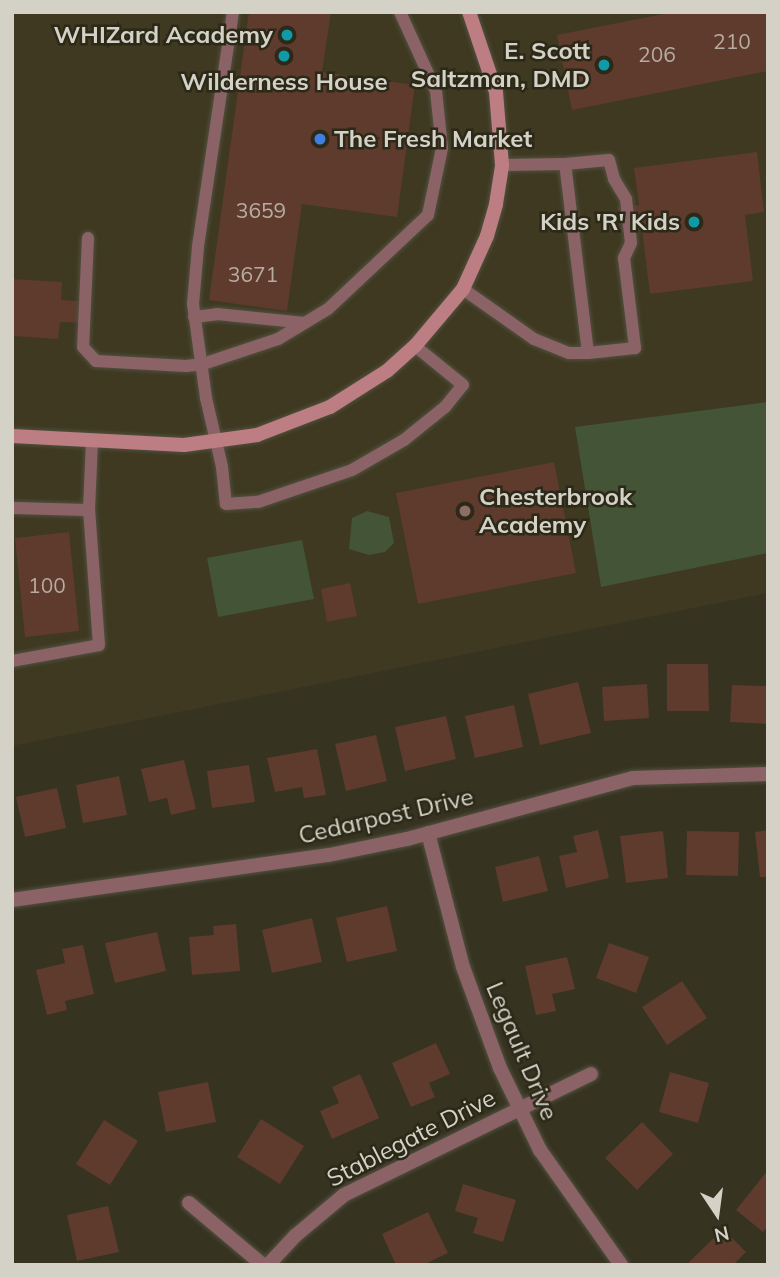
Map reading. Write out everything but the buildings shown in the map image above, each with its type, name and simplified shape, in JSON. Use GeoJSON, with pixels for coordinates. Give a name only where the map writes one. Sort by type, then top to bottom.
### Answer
{"type":"FeatureCollection","features":[{"type":"Feature","properties":{"kind":"street"},"geometry":{"type":"LineString","coordinates":[[12,436],[184,445],[216,443],[257,435],[330,407],[387,371],[415,346],[463,289],[487,236],[496,204],[502,165],[496,92],[469,12]]}},
{"type":"Feature","properties":{"kind":"street","name":"Cedarpost Drive"},"geometry":{"type":"LineString","coordinates":[[12,900],[329,855],[428,833],[633,778],[768,774]]}},
{"type":"Feature","properties":{"kind":"street","name":"Legault Drive"},"geometry":{"type":"LineString","coordinates":[[428,833],[474,1000],[519,1108],[560,1182],[621,1265]]}},
{"type":"Feature","properties":{"kind":"street","name":"Stablegate Drive"},"geometry":{"type":"LineString","coordinates":[[265,1265],[344,1195],[591,1074]]}},
{"type":"Feature","properties":{"kind":"street"},"geometry":{"type":"LineString","coordinates":[[189,1203],[265,1265]]}},
{"type":"Feature","properties":{"kind":"lane"},"geometry":{"type":"LineString","coordinates":[[233,12],[198,247],[194,317],[226,504],[258,502],[352,470],[404,440],[444,407],[463,385],[415,346]]}},
{"type":"Feature","properties":{"kind":"lane"},"geometry":{"type":"LineString","coordinates":[[88,238],[83,347],[96,361],[187,366],[204,364],[278,339],[328,309],[428,215],[442,149],[436,91],[400,12]]}},
{"type":"Feature","properties":{"kind":"lane"},"geometry":{"type":"LineString","coordinates":[[463,289],[534,339],[569,353],[635,348],[624,258],[631,243],[626,199],[614,179],[609,160],[502,165]]}},
{"type":"Feature","properties":{"kind":"lane"},"geometry":{"type":"LineString","coordinates":[[565,164],[588,353]]}},
{"type":"Feature","properties":{"kind":"lane"},"geometry":{"type":"LineString","coordinates":[[194,317],[217,313],[304,323]]}},
{"type":"Feature","properties":{"kind":"lane"},"geometry":{"type":"LineString","coordinates":[[12,661],[99,645],[89,510],[92,441]]}},
{"type":"Feature","properties":{"kind":"lane"},"geometry":{"type":"LineString","coordinates":[[12,508],[89,510]]}},
{"type":"Feature","properties":{"kind":"shaded area"},"geometry":{"type":"Polygon","coordinates":[[[12,12],[768,12],[768,593],[12,746],[12,12]]]}},
{"type":"Feature","properties":{"kind":"green space"},"geometry":{"type":"Polygon","coordinates":[[[768,402],[768,553],[601,587],[575,427],[768,402]]]}},
{"type":"Feature","properties":{"kind":"green space"},"geometry":{"type":"Polygon","coordinates":[[[367,511],[389,517],[394,543],[385,552],[369,555],[349,549],[352,518],[367,511]]]}},
{"type":"Feature","properties":{"kind":"green space"},"geometry":{"type":"Polygon","coordinates":[[[302,540],[314,599],[218,617],[207,558],[302,540]]]}},
{"type":"Feature","properties":{"kind":"place","name":"WHIZard Academy"},"geometry":{"type":"Point","coordinates":[287,35]}},
{"type":"Feature","properties":{"kind":"place","name":"Wilderness House"},"geometry":{"type":"Point","coordinates":[284,56]}},
{"type":"Feature","properties":{"kind":"place","name":"E. Scott Saltzman, DMD"},"geometry":{"type":"Point","coordinates":[604,65]}},
{"type":"Feature","properties":{"kind":"place","name":"The Fresh Market"},"geometry":{"type":"Point","coordinates":[320,139]}},
{"type":"Feature","properties":{"kind":"place","name":"Kids 'R' Kids"},"geometry":{"type":"Point","coordinates":[694,222]}},
{"type":"Feature","properties":{"kind":"place","name":"Chesterbrook Academy"},"geometry":{"type":"Point","coordinates":[465,511]}}]}
